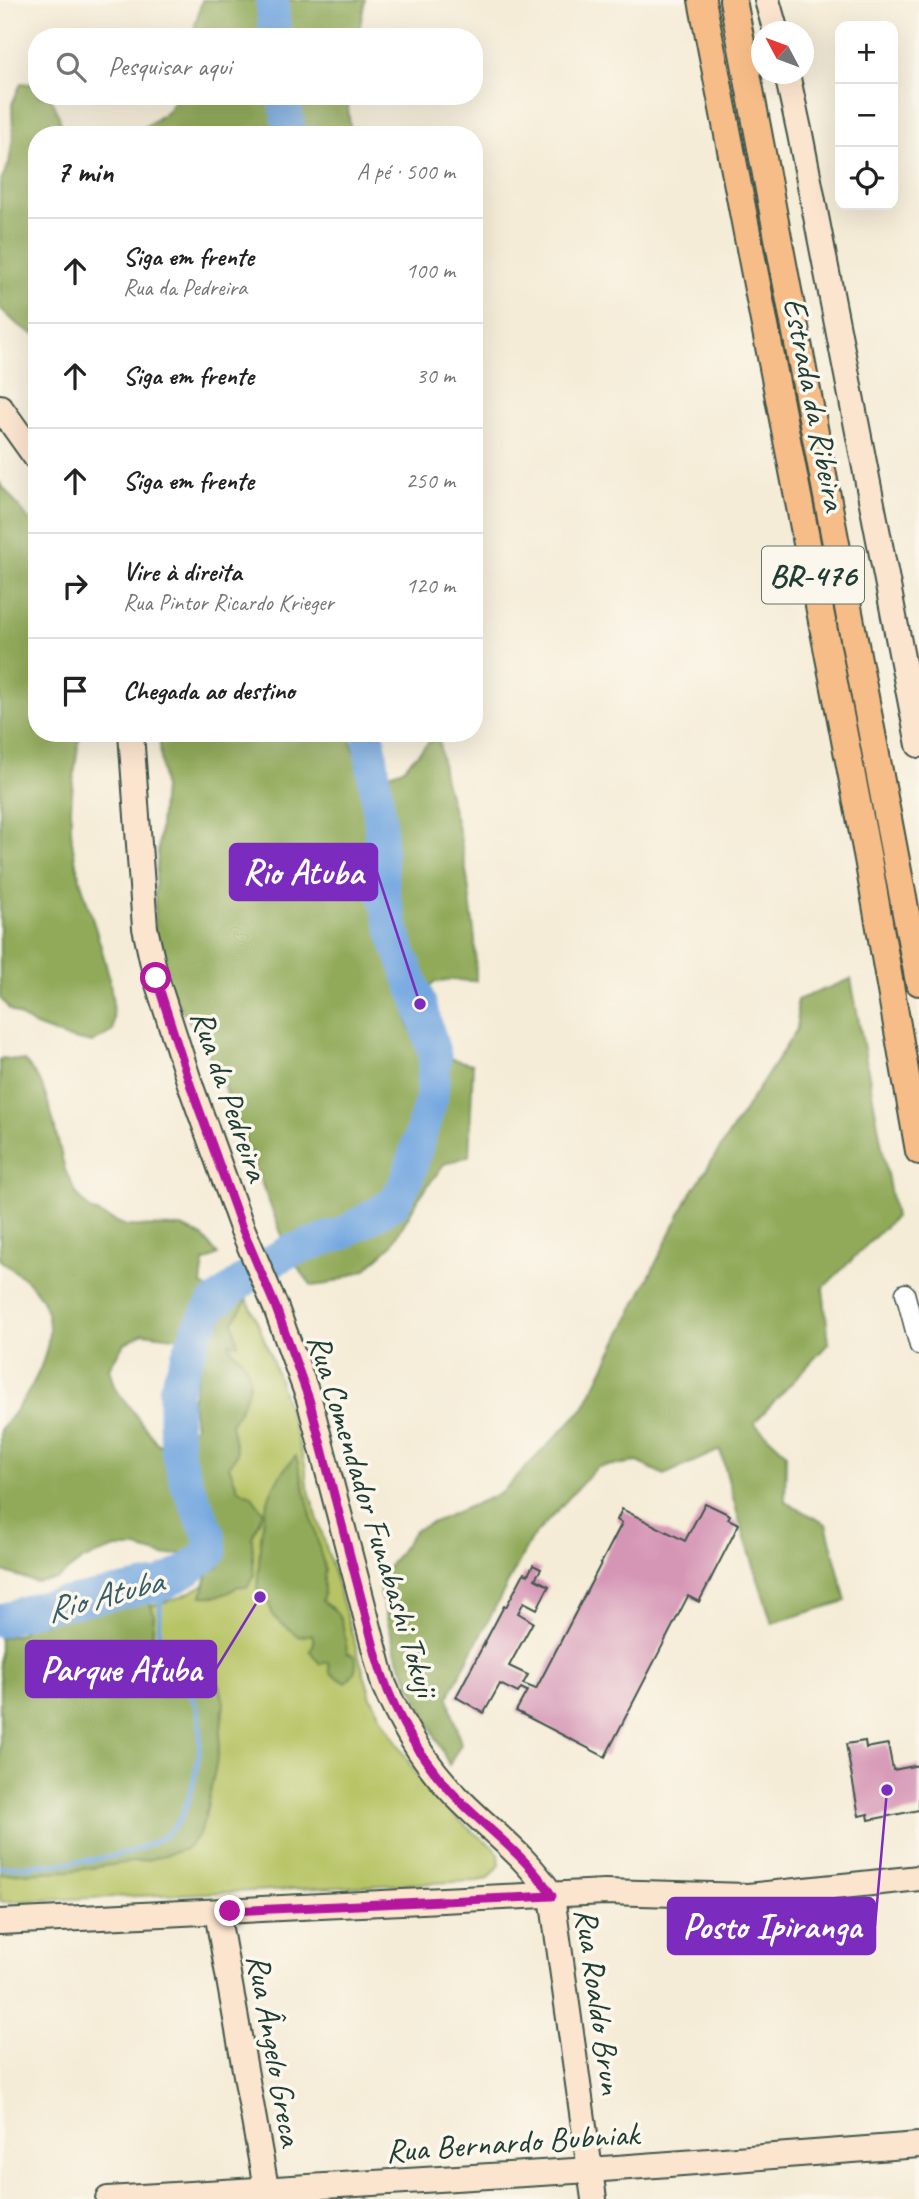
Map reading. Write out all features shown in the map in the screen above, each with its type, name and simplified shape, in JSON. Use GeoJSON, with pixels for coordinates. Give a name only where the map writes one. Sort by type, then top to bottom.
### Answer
{"type":"FeatureCollection","features":[{"type":"Feature","properties":{"kind":"main road","name":"Estrada da Ribeira"},"geometry":{"type":"LineString","coordinates":[[702,0],[868,859],[919,1151]]}},
{"type":"Feature","properties":{"kind":"main road","name":"Estrada da Ribeira"},"geometry":{"type":"LineString","coordinates":[[733,0],[919,982]]}},
{"type":"Feature","properties":{"kind":"main road"},"geometry":{"type":"LineString","coordinates":[[767,0],[773,21]]}},
{"type":"Feature","properties":{"kind":"main road"},"geometry":{"type":"LineString","coordinates":[[789,84],[919,745]]}},
{"type":"Feature","properties":{"kind":"main road"},"geometry":{"type":"LineString","coordinates":[[0,407],[28,446]]}},
{"type":"Feature","properties":{"kind":"main road","name":"Rua da Pedreira"},"geometry":{"type":"LineString","coordinates":[[132,742],[145,928],[156,978],[190,1084],[242,1228],[276,1308]]}},
{"type":"Feature","properties":{"kind":"main road"},"geometry":{"type":"LineString","coordinates":[[895,855],[919,892]]}},
{"type":"Feature","properties":{"kind":"main road","name":"Rua Comendador Funabashi Tokuji"},"geometry":{"type":"LineString","coordinates":[[276,1308],[309,1399],[372,1642],[384,1685],[396,1713],[443,1783],[526,1860],[552,1896]]}},
{"type":"Feature","properties":{"kind":"main road"},"geometry":{"type":"LineString","coordinates":[[0,1922],[605,1892],[748,1896],[919,1878]]}},
{"type":"Feature","properties":{"kind":"main road","name":"Rua Roaldo Brun"},"geometry":{"type":"LineString","coordinates":[[552,1896],[594,2199]]}},
{"type":"Feature","properties":{"kind":"main road","name":"Rua Ângelo Greca"},"geometry":{"type":"LineString","coordinates":[[218,1912],[267,2194]]}},
{"type":"Feature","properties":{"kind":"main road","name":"Rua Bernardo Bubniak"},"geometry":{"type":"LineString","coordinates":[[108,2199],[267,2194],[919,2146]]}},
{"type":"Feature","properties":{"kind":"street"},"geometry":{"type":"LineString","coordinates":[[905,1293],[919,1346]]}},
{"type":"Feature","properties":{"kind":"green space"},"geometry":{"type":"Polygon","coordinates":[[[202,0],[365,0],[360,28],[194,28],[202,0]]]}},
{"type":"Feature","properties":{"kind":"green space"},"geometry":{"type":"Polygon","coordinates":[[[21,83],[28,84],[28,105],[54,105],[61,126],[28,126],[28,331],[0,308],[0,182],[9,164],[13,137],[12,104],[21,83]]]}},
{"type":"Feature","properties":{"kind":"green space"},"geometry":{"type":"Polygon","coordinates":[[[171,105],[348,105],[350,126],[146,126],[168,111],[171,105]]]}},
{"type":"Feature","properties":{"kind":"green space"},"geometry":{"type":"Polygon","coordinates":[[[0,483],[28,519],[28,742],[79,742],[71,801],[72,841],[83,889],[105,959],[113,1007],[113,1031],[92,1043],[65,1037],[36,1026],[10,1010],[0,998],[0,483]]]}},
{"type":"Feature","properties":{"kind":"green space"},"geometry":{"type":"Polygon","coordinates":[[[160,742],[351,742],[359,765],[379,778],[403,769],[429,742],[439,742],[444,777],[460,836],[467,876],[475,939],[476,981],[450,980],[434,983],[422,993],[407,1014],[409,1028],[431,1054],[473,1064],[469,1156],[444,1164],[419,1198],[391,1246],[365,1270],[328,1284],[312,1286],[297,1266],[283,1238],[217,1069],[164,978],[154,938],[163,787],[160,742]]]}},
{"type":"Feature","properties":{"kind":"green space"},"geometry":{"type":"Polygon","coordinates":[[[851,979],[895,1217],[823,1288],[829,1343],[754,1423],[786,1453],[785,1502],[826,1524],[846,1601],[772,1623],[720,1450],[664,1475],[638,1462],[597,1467],[531,1539],[448,1697],[461,1744],[449,1765],[396,1654],[378,1582],[415,1530],[501,1493],[584,1408],[688,1198],[797,1029],[797,1000],[851,979]]]}},
{"type":"Feature","properties":{"kind":"green space"},"geometry":{"type":"Polygon","coordinates":[[[2,1058],[25,1061],[41,1083],[65,1170],[76,1193],[90,1210],[126,1226],[182,1227],[203,1237],[218,1255],[204,1262],[201,1284],[227,1301],[236,1292],[244,1293],[247,1300],[233,1322],[238,1344],[229,1343],[247,1369],[249,1385],[244,1402],[231,1424],[237,1454],[229,1466],[238,1489],[251,1495],[263,1511],[252,1538],[254,1576],[247,1587],[238,1586],[221,1595],[202,1596],[208,1573],[219,1566],[220,1559],[211,1564],[191,1552],[164,1556],[137,1548],[116,1548],[84,1559],[57,1579],[35,1582],[0,1570],[0,1430],[24,1398],[44,1360],[48,1320],[43,1301],[30,1284],[0,1260],[2,1058]],[[143,1333],[124,1344],[109,1368],[115,1388],[157,1443],[172,1452],[186,1453],[187,1438],[195,1426],[192,1401],[206,1341],[143,1333]]]}},
{"type":"Feature","properties":{"kind":"green space"},"geometry":{"type":"Polygon","coordinates":[[[236,1292],[244,1293],[279,1379],[306,1468],[306,1480],[371,1697],[416,1774],[455,1816],[493,1847],[499,1854],[500,1865],[488,1879],[477,1881],[0,1902],[0,1638],[20,1634],[33,1621],[46,1624],[47,1613],[65,1609],[71,1616],[104,1607],[129,1596],[148,1599],[151,1606],[178,1598],[204,1585],[208,1573],[219,1566],[222,1549],[187,1438],[195,1426],[192,1401],[199,1374],[236,1292]]]}},
{"type":"Feature","properties":{"kind":"green space"},"geometry":{"type":"Polygon","coordinates":[[[296,1456],[325,1570],[322,1601],[339,1617],[344,1629],[347,1653],[355,1656],[355,1671],[346,1683],[330,1673],[328,1662],[320,1664],[310,1651],[314,1643],[312,1634],[299,1637],[278,1621],[266,1597],[257,1590],[261,1536],[267,1503],[283,1471],[296,1456]]]}},
{"type":"Feature","properties":{"kind":"green space"},"geometry":{"type":"Polygon","coordinates":[[[129,1596],[148,1599],[154,1614],[151,1649],[178,1666],[208,1673],[220,1685],[224,1703],[218,1755],[199,1834],[186,1849],[147,1860],[70,1871],[0,1874],[0,1638],[20,1634],[33,1621],[46,1624],[47,1613],[65,1609],[71,1616],[104,1607],[129,1596]]]}},
{"type":"Feature","properties":{"kind":"building"},"geometry":{"type":"Polygon","coordinates":[[[705,1503],[730,1515],[728,1519],[739,1524],[699,1602],[688,1596],[605,1757],[516,1711],[527,1691],[521,1688],[518,1693],[500,1684],[484,1713],[456,1697],[504,1606],[506,1607],[524,1573],[528,1575],[533,1565],[541,1569],[535,1579],[549,1586],[537,1609],[524,1602],[518,1613],[533,1622],[509,1666],[528,1675],[523,1684],[536,1689],[622,1523],[617,1520],[622,1509],[685,1541],[705,1503]]]}},
{"type":"Feature","properties":{"kind":"building"},"geometry":{"type":"Polygon","coordinates":[[[865,1741],[866,1748],[888,1744],[893,1770],[919,1765],[919,1810],[869,1820],[868,1814],[859,1816],[846,1744],[865,1741]]]}},
{"type":"Feature","properties":{"kind":"waterway","name":"Rio Atuba"},"geometry":{"type":"LineString","coordinates":[[272,0],[274,28]]}},
{"type":"Feature","properties":{"kind":"waterway","name":"Rio Atuba"},"geometry":{"type":"LineString","coordinates":[[285,105],[289,126]]}},
{"type":"Feature","properties":{"kind":"waterway","name":"Rio Atuba"},"geometry":{"type":"LineString","coordinates":[[0,1621],[34,1609],[161,1585],[188,1570],[211,1551],[209,1534],[187,1484],[178,1455],[175,1424],[175,1390],[197,1331],[212,1305],[261,1267],[290,1251],[344,1233],[394,1203],[408,1177],[432,1096],[435,1056],[420,1004],[398,947],[384,896],[380,819],[369,742]]}},
{"type":"Feature","properties":{"kind":"waterway"},"geometry":{"type":"LineString","coordinates":[[0,1867],[68,1863],[118,1855],[141,1848],[160,1838],[179,1820],[194,1780],[200,1747],[200,1728],[197,1708],[188,1693],[158,1670],[161,1585]]}},
{"type":"Feature","properties":{"kind":"place","name":"Rio Atuba"},"geometry":{"type":"Point","coordinates":[420,1004]}},
{"type":"Feature","properties":{"kind":"place","name":"Parque Atuba"},"geometry":{"type":"Point","coordinates":[260,1597]}},
{"type":"Feature","properties":{"kind":"place","name":"Posto Ipiranga"},"geometry":{"type":"Point","coordinates":[887,1790]}},
{"type":"Feature","properties":{"kind":"route"},"geometry":{"type":"LineString","coordinates":[[156,978],[190,1084],[242,1228],[276,1308],[309,1399],[384,1685],[396,1713],[428,1765],[443,1783],[526,1860],[552,1896],[230,1911]]}}]}
